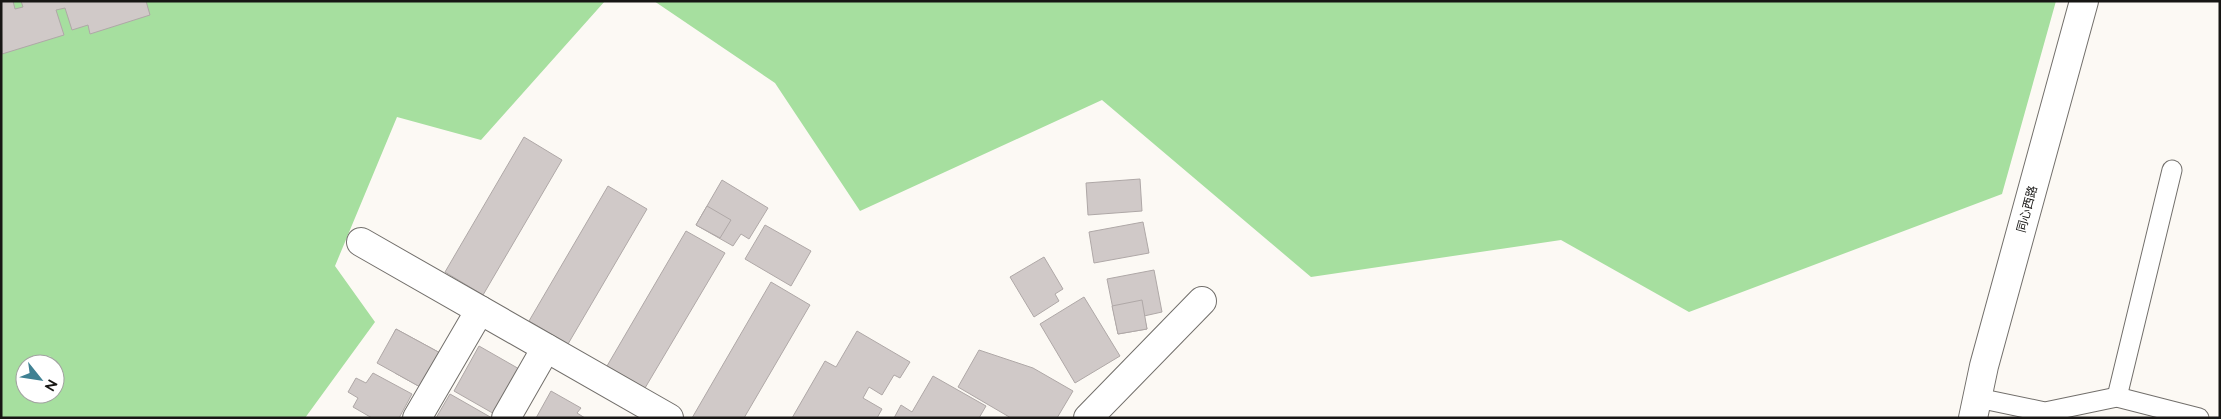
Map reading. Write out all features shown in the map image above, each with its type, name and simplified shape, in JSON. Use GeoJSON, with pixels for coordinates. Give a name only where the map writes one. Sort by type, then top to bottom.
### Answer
{"type":"FeatureCollection","features":[{"type":"Feature","properties":{"kind":"street","name":"同心西路"},"geometry":{"type":"LineString","coordinates":[[1975,408],[2084,1]]}},
{"type":"Feature","properties":{"kind":"street"},"geometry":{"type":"LineString","coordinates":[[361,242],[669,418]]}},
{"type":"Feature","properties":{"kind":"street"},"geometry":{"type":"LineString","coordinates":[[1088,418],[1202,301]]}},
{"type":"Feature","properties":{"kind":"street"},"geometry":{"type":"LineString","coordinates":[[417,418],[480,310]]}},
{"type":"Feature","properties":{"kind":"street"},"geometry":{"type":"LineString","coordinates":[[506,418],[546,348]]}},
{"type":"Feature","properties":{"kind":"lane"},"geometry":{"type":"LineString","coordinates":[[2117,397],[2172,170]]}},
{"type":"Feature","properties":{"kind":"lane"},"geometry":{"type":"LineString","coordinates":[[1975,408],[2045,412],[2117,397],[2199,418]]}},
{"type":"Feature","properties":{"kind":"green space"},"geometry":{"type":"Polygon","coordinates":[[[1,1],[605,1],[481,140],[397,117],[335,266],[375,322],[305,418],[1,418],[1,1]]]}},
{"type":"Feature","properties":{"kind":"green space"},"geometry":{"type":"Polygon","coordinates":[[[654,1],[2056,1],[2002,194],[1689,312],[1561,240],[1311,277],[1102,100],[860,211],[775,83],[654,1]]]}},
{"type":"Feature","properties":{"kind":"building"},"geometry":{"type":"Polygon","coordinates":[[[1,1],[13,1],[15,9],[23,7],[21,1],[146,1],[150,15],[90,34],[88,25],[72,30],[65,8],[56,10],[64,35],[2,54],[1,1]]]}},
{"type":"Feature","properties":{"kind":"building"},"geometry":{"type":"Polygon","coordinates":[[[524,137],[562,160],[483,295],[445,272],[524,137]]]}},
{"type":"Feature","properties":{"kind":"building"},"geometry":{"type":"Polygon","coordinates":[[[1140,179],[1142,211],[1088,215],[1086,183],[1140,179]]]}},
{"type":"Feature","properties":{"kind":"building"},"geometry":{"type":"Polygon","coordinates":[[[722,180],[768,208],[749,239],[741,234],[733,246],[696,225],[722,180]]]}},
{"type":"Feature","properties":{"kind":"building"},"geometry":{"type":"Polygon","coordinates":[[[608,186],[647,209],[568,344],[529,321],[608,186]]]}},
{"type":"Feature","properties":{"kind":"building"},"geometry":{"type":"Polygon","coordinates":[[[707,206],[731,220],[720,238],[696,225],[707,206]]]}},
{"type":"Feature","properties":{"kind":"building"},"geometry":{"type":"Polygon","coordinates":[[[1143,222],[1149,253],[1094,263],[1089,232],[1143,222]]]}},
{"type":"Feature","properties":{"kind":"building"},"geometry":{"type":"Polygon","coordinates":[[[765,225],[811,251],[791,286],[745,259],[765,225]]]}},
{"type":"Feature","properties":{"kind":"building"},"geometry":{"type":"Polygon","coordinates":[[[686,231],[725,253],[645,388],[607,366],[686,231]]]}},
{"type":"Feature","properties":{"kind":"building"},"geometry":{"type":"Polygon","coordinates":[[[1044,257],[1063,289],[1055,294],[1059,301],[1034,317],[1010,277],[1044,257]]]}},
{"type":"Feature","properties":{"kind":"building"},"geometry":{"type":"Polygon","coordinates":[[[1154,270],[1162,312],[1144,316],[1147,329],[1118,334],[1107,279],[1154,270]]]}},
{"type":"Feature","properties":{"kind":"building"},"geometry":{"type":"Polygon","coordinates":[[[771,282],[810,305],[744,418],[692,418],[771,282]]]}},
{"type":"Feature","properties":{"kind":"building"},"geometry":{"type":"Polygon","coordinates":[[[1084,297],[1120,356],[1075,383],[1040,324],[1084,297]]]}},
{"type":"Feature","properties":{"kind":"building"},"geometry":{"type":"Polygon","coordinates":[[[1142,300],[1147,329],[1118,334],[1112,306],[1142,300]]]}},
{"type":"Feature","properties":{"kind":"building"},"geometry":{"type":"Polygon","coordinates":[[[396,329],[442,354],[422,388],[395,373],[404,355],[388,346],[396,329]]]}},
{"type":"Feature","properties":{"kind":"building"},"geometry":{"type":"Polygon","coordinates":[[[396,329],[442,354],[422,388],[377,363],[396,329]]]}},
{"type":"Feature","properties":{"kind":"building"},"geometry":{"type":"Polygon","coordinates":[[[857,331],[910,362],[900,378],[894,375],[882,395],[869,387],[863,398],[882,409],[877,418],[792,418],[825,361],[836,367],[857,331]]]}},
{"type":"Feature","properties":{"kind":"building"},"geometry":{"type":"Polygon","coordinates":[[[479,346],[521,370],[496,415],[454,391],[479,346]]]}},
{"type":"Feature","properties":{"kind":"building"},"geometry":{"type":"Polygon","coordinates":[[[979,350],[1033,368],[1073,391],[1057,418],[1011,418],[958,387],[979,350]]]}},
{"type":"Feature","properties":{"kind":"building"},"geometry":{"type":"Polygon","coordinates":[[[373,373],[412,394],[399,418],[372,418],[353,407],[358,398],[348,392],[356,378],[366,383],[373,373]]]}},
{"type":"Feature","properties":{"kind":"building"},"geometry":{"type":"Polygon","coordinates":[[[933,376],[986,406],[979,418],[894,418],[901,405],[912,412],[933,376]]]}},
{"type":"Feature","properties":{"kind":"building"},"geometry":{"type":"Polygon","coordinates":[[[551,391],[581,408],[577,413],[585,418],[536,418],[551,391]]]}},
{"type":"Feature","properties":{"kind":"building"},"geometry":{"type":"Polygon","coordinates":[[[450,394],[492,418],[436,418],[450,394]]]}}]}
